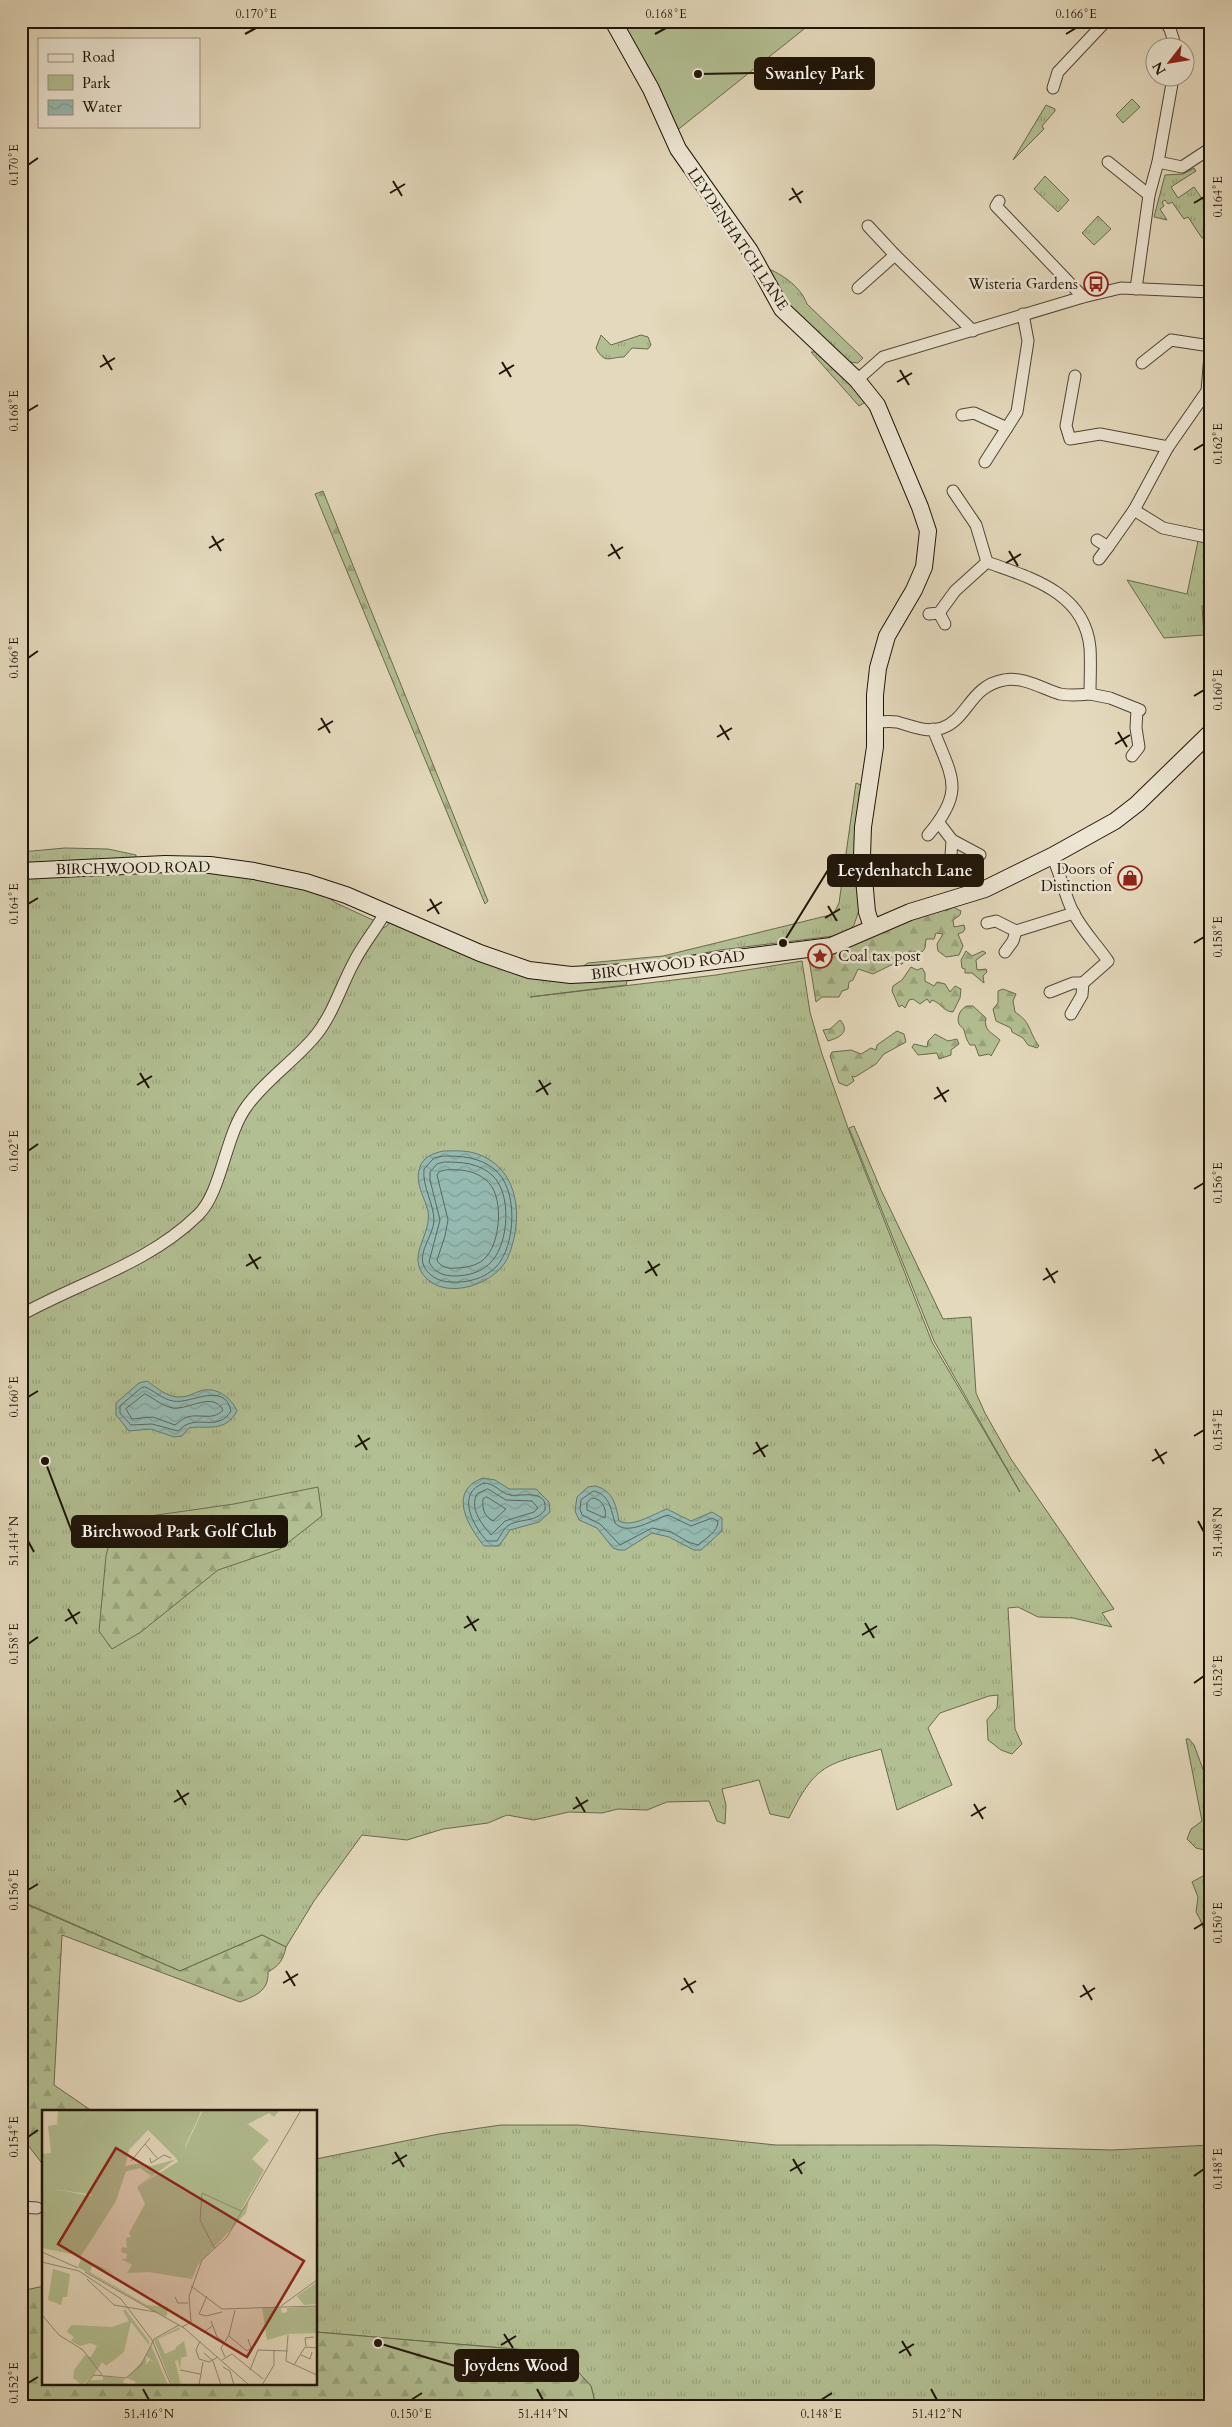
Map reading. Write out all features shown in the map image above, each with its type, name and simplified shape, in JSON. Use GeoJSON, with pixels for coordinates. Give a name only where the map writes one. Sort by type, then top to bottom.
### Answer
{"type":"FeatureCollection","features":[{"type":"Feature","properties":{"kind":"street","name":"LEYDENHATCH LANE"},"geometry":{"type":"LineString","coordinates":[[613,21],[626,41],[651,89],[678,149],[750,251],[782,309],[857,380],[880,410],[928,531],[924,567],[914,590],[887,636],[875,695],[875,747],[862,828],[862,856],[867,912],[872,927]]}},
{"type":"Feature","properties":{"kind":"street"},"geometry":{"type":"LineString","coordinates":[[1053,88],[1058,72],[1106,21]]}},
{"type":"Feature","properties":{"kind":"street"},"geometry":{"type":"LineString","coordinates":[[1165,21],[1173,38]]}},
{"type":"Feature","properties":{"kind":"street"},"geometry":{"type":"LineString","coordinates":[[1136,289],[1149,195],[1158,162],[1171,88]]}},
{"type":"Feature","properties":{"kind":"street"},"geometry":{"type":"LineString","coordinates":[[1158,162],[1182,166],[1211,148]]}},
{"type":"Feature","properties":{"kind":"street"},"geometry":{"type":"LineString","coordinates":[[1108,162],[1149,195]]}},
{"type":"Feature","properties":{"kind":"street"},"geometry":{"type":"LineString","coordinates":[[999,201],[996,206],[1083,297]]}},
{"type":"Feature","properties":{"kind":"street"},"geometry":{"type":"LineString","coordinates":[[868,226],[895,256],[973,331]]}},
{"type":"Feature","properties":{"kind":"street"},"geometry":{"type":"LineString","coordinates":[[858,288],[895,256]]}},
{"type":"Feature","properties":{"kind":"street"},"geometry":{"type":"LineString","coordinates":[[857,380],[883,357],[1083,297],[1121,288],[1211,292]]}},
{"type":"Feature","properties":{"kind":"street"},"geometry":{"type":"LineString","coordinates":[[985,462],[1017,412],[1028,341],[1023,314]]}},
{"type":"Feature","properties":{"kind":"street"},"geometry":{"type":"LineString","coordinates":[[1100,559],[1134,510],[1168,446],[1209,392],[1211,344],[1171,340],[1142,363]]}},
{"type":"Feature","properties":{"kind":"street"},"geometry":{"type":"LineString","coordinates":[[1075,376],[1066,426],[1070,440],[1100,434],[1168,446]]}},
{"type":"Feature","properties":{"kind":"street"},"geometry":{"type":"LineString","coordinates":[[962,415],[974,413],[1007,428]]}},
{"type":"Feature","properties":{"kind":"street"},"geometry":{"type":"LineString","coordinates":[[953,491],[976,525],[987,562]]}},
{"type":"Feature","properties":{"kind":"street"},"geometry":{"type":"LineString","coordinates":[[1134,510],[1164,528],[1211,538]]}},
{"type":"Feature","properties":{"kind":"street"},"geometry":{"type":"LineString","coordinates":[[1097,540],[1108,547]]}},
{"type":"Feature","properties":{"kind":"street"},"geometry":{"type":"LineString","coordinates":[[945,624],[934,613],[987,562]]}},
{"type":"Feature","properties":{"kind":"street"},"geometry":{"type":"LineString","coordinates":[[987,562],[1044,584],[1057,591],[1072,605],[1080,616],[1090,646],[1090,694]]}},
{"type":"Feature","properties":{"kind":"street"},"geometry":{"type":"LineString","coordinates":[[874,722],[895,722],[923,730],[942,728],[951,723],[983,688],[991,683],[1008,679],[1028,683],[1061,694],[1090,694],[1110,698],[1139,709],[1136,728],[1139,747],[1132,756]]}},
{"type":"Feature","properties":{"kind":"street"},"geometry":{"type":"LineString","coordinates":[[928,835],[939,823],[952,796],[953,786],[933,729]]}},
{"type":"Feature","properties":{"kind":"street","name":"BIRCHWOOD ROAD"},"geometry":{"type":"LineString","coordinates":[[21,871],[165,864],[210,866],[254,871],[306,882],[386,911],[529,970],[571,975],[629,972],[832,946],[910,912],[985,889],[1052,856],[1126,813],[1211,732]]}},
{"type":"Feature","properties":{"kind":"street"},"geometry":{"type":"LineString","coordinates":[[939,823],[952,840],[980,855]]}},
{"type":"Feature","properties":{"kind":"street"},"geometry":{"type":"LineString","coordinates":[[950,872],[952,840]]}},
{"type":"Feature","properties":{"kind":"street"},"geometry":{"type":"LineString","coordinates":[[1050,992],[1073,983],[1083,983],[1108,961],[1074,913],[1063,889],[1061,875],[1052,856]]}},
{"type":"Feature","properties":{"kind":"street"},"geometry":{"type":"LineString","coordinates":[[21,1315],[160,1246],[200,1214],[212,1191],[228,1144],[246,1106],[317,1034],[333,1008],[354,961],[386,911]]}},
{"type":"Feature","properties":{"kind":"street"},"geometry":{"type":"LineString","coordinates":[[987,923],[996,921],[1016,931],[1074,913]]}},
{"type":"Feature","properties":{"kind":"street"},"geometry":{"type":"LineString","coordinates":[[1006,952],[1013,941],[1016,931]]}},
{"type":"Feature","properties":{"kind":"street"},"geometry":{"type":"LineString","coordinates":[[1071,1014],[1082,995],[1083,983]]}},
{"type":"Feature","properties":{"kind":"street"},"geometry":{"type":"LineString","coordinates":[[21,2206],[37,2208]]}},
{"type":"Feature","properties":{"kind":"green space"},"geometry":{"type":"Polygon","coordinates":[[[620,21],[814,21],[675,132],[620,21]]]}},
{"type":"Feature","properties":{"kind":"green space"},"geometry":{"type":"Polygon","coordinates":[[[1132,99],[1140,107],[1123,123],[1116,115],[1132,99]]]}},
{"type":"Feature","properties":{"kind":"green space"},"geometry":{"type":"Polygon","coordinates":[[[1046,105],[1055,109],[1055,111],[1042,126],[1044,129],[1013,160],[1046,105]]]}},
{"type":"Feature","properties":{"kind":"green space"},"geometry":{"type":"Polygon","coordinates":[[[1194,168],[1196,171],[1171,187],[1178,198],[1194,187],[1211,212],[1211,233],[1202,238],[1188,217],[1184,219],[1172,202],[1168,204],[1165,200],[1162,202],[1164,206],[1160,209],[1167,220],[1154,217],[1165,175],[1183,174],[1194,168]]]}},
{"type":"Feature","properties":{"kind":"green space"},"geometry":{"type":"Polygon","coordinates":[[[1045,176],[1069,200],[1058,212],[1034,189],[1045,176]]]}},
{"type":"Feature","properties":{"kind":"green space"},"geometry":{"type":"Polygon","coordinates":[[[1098,216],[1111,229],[1094,245],[1082,233],[1098,216]]]}},
{"type":"Feature","properties":{"kind":"green space"},"geometry":{"type":"Polygon","coordinates":[[[761,266],[782,276],[794,285],[807,304],[863,358],[858,363],[842,361],[787,309],[761,266]]]}},
{"type":"Feature","properties":{"kind":"green space"},"geometry":{"type":"Polygon","coordinates":[[[601,335],[611,345],[641,335],[648,337],[651,345],[648,349],[632,348],[624,357],[608,359],[602,357],[596,348],[601,335]]]}},
{"type":"Feature","properties":{"kind":"green space"},"geometry":{"type":"Polygon","coordinates":[[[811,352],[817,352],[867,401],[859,406],[811,352]]]}},
{"type":"Feature","properties":{"kind":"green space"},"geometry":{"type":"Polygon","coordinates":[[[323,491],[488,901],[485,904],[315,494],[323,491]]]}},
{"type":"Feature","properties":{"kind":"green space"},"geometry":{"type":"Polygon","coordinates":[[[1198,541],[1211,544],[1211,606],[1202,606],[1204,635],[1164,638],[1127,580],[1187,594],[1198,541]]]}},
{"type":"Feature","properties":{"kind":"green space"},"geometry":{"type":"Polygon","coordinates":[[[856,783],[861,785],[855,831],[859,910],[854,925],[848,931],[834,936],[720,950],[656,962],[582,967],[588,963],[663,956],[830,915],[835,911],[839,903],[856,783]]]}},
{"type":"Feature","properties":{"kind":"green space"},"geometry":{"type":"Polygon","coordinates":[[[65,848],[108,849],[136,855],[136,861],[21,866],[21,852],[65,848]]]}},
{"type":"Feature","properties":{"kind":"green space"},"geometry":{"type":"Polygon","coordinates":[[[165,865],[306,882],[336,903],[375,921],[371,934],[387,926],[389,922],[474,957],[628,978],[626,985],[530,997],[716,975],[802,961],[810,1012],[821,1051],[848,1128],[932,1342],[1020,1492],[934,1341],[849,1128],[854,1126],[881,1190],[943,1319],[971,1317],[976,1393],[985,1413],[1011,1459],[1114,1609],[1102,1613],[1112,1627],[1073,1618],[1038,1617],[1018,1607],[1008,1608],[1015,1729],[1022,1744],[1012,1754],[1001,1750],[988,1740],[987,1720],[997,1708],[998,1695],[989,1696],[940,1713],[928,1728],[952,1785],[897,1810],[881,1749],[835,1763],[824,1769],[807,1786],[789,1818],[770,1814],[759,1780],[722,1789],[726,1805],[725,1824],[717,1821],[709,1801],[667,1802],[647,1810],[618,1809],[602,1813],[569,1812],[534,1820],[507,1815],[488,1823],[443,1829],[407,1840],[362,1835],[314,1901],[286,1947],[262,1935],[180,1971],[21,1901],[21,872],[165,865]]]}},
{"type":"Feature","properties":{"kind":"green space"},"geometry":{"type":"Polygon","coordinates":[[[953,907],[961,911],[960,915],[953,920],[954,927],[964,925],[965,929],[958,934],[963,946],[959,955],[946,957],[938,951],[937,944],[943,934],[936,933],[934,939],[926,939],[925,948],[922,952],[909,951],[909,956],[902,964],[891,965],[873,974],[858,969],[853,980],[849,982],[848,989],[842,991],[839,997],[822,997],[816,1002],[809,959],[849,947],[876,931],[944,909],[946,911],[953,907]]]}},
{"type":"Feature","properties":{"kind":"green space"},"geometry":{"type":"Polygon","coordinates":[[[966,951],[972,956],[983,951],[986,953],[976,960],[977,970],[986,969],[987,972],[983,976],[984,983],[972,973],[965,973],[965,969],[962,968],[961,960],[966,951]]]}},
{"type":"Feature","properties":{"kind":"green space"},"geometry":{"type":"Polygon","coordinates":[[[911,967],[917,970],[922,968],[925,973],[925,981],[934,986],[937,982],[945,984],[950,992],[955,986],[961,989],[960,998],[953,1012],[947,1011],[932,1000],[930,1003],[927,999],[920,1004],[913,999],[909,1000],[905,1008],[902,1005],[899,1007],[892,991],[893,986],[902,980],[911,967]]]}},
{"type":"Feature","properties":{"kind":"green space"},"geometry":{"type":"Polygon","coordinates":[[[1003,989],[1016,994],[1013,1001],[1015,1012],[1027,1024],[1039,1046],[1037,1048],[1028,1045],[1023,1038],[1012,1032],[1011,1028],[996,1021],[993,1009],[998,1003],[998,991],[1003,989]]]}},
{"type":"Feature","properties":{"kind":"green space"},"geometry":{"type":"Polygon","coordinates":[[[967,1006],[973,1006],[986,1018],[987,1029],[1000,1040],[991,1056],[989,1054],[979,1056],[975,1045],[970,1045],[964,1030],[959,1024],[960,1013],[967,1006]]]}},
{"type":"Feature","properties":{"kind":"green space"},"geometry":{"type":"Polygon","coordinates":[[[840,1020],[844,1031],[840,1036],[828,1041],[823,1030],[830,1029],[840,1020]]]}},
{"type":"Feature","properties":{"kind":"green space"},"geometry":{"type":"Polygon","coordinates":[[[897,1031],[904,1034],[906,1042],[884,1054],[876,1064],[855,1077],[852,1076],[854,1081],[847,1086],[839,1083],[830,1056],[832,1052],[851,1050],[861,1054],[871,1048],[876,1050],[877,1045],[897,1031]]]}},
{"type":"Feature","properties":{"kind":"green space"},"geometry":{"type":"Polygon","coordinates":[[[935,1034],[948,1041],[957,1039],[959,1044],[951,1050],[951,1055],[939,1059],[937,1053],[918,1055],[912,1047],[914,1044],[927,1047],[928,1041],[935,1034]]]}},
{"type":"Feature","properties":{"kind":"green space"},"geometry":{"type":"Polygon","coordinates":[[[318,1487],[322,1516],[280,1549],[218,1570],[141,1632],[112,1649],[99,1631],[106,1556],[115,1521],[234,1504],[318,1487]]]}},
{"type":"Feature","properties":{"kind":"green space"},"geometry":{"type":"Polygon","coordinates":[[[1186,1739],[1189,1739],[1194,1745],[1211,1791],[1211,1966],[1204,1931],[1196,1912],[1198,1897],[1192,1882],[1210,1872],[1209,1851],[1196,1848],[1187,1839],[1191,1829],[1202,1821],[1186,1739]]]}},
{"type":"Feature","properties":{"kind":"green space"},"geometry":{"type":"Polygon","coordinates":[[[21,1902],[180,1971],[262,1935],[286,1947],[280,1962],[268,1972],[264,1988],[256,1995],[240,2002],[62,1935],[54,2085],[91,2110],[42,2110],[42,2163],[21,2136],[21,1902]]]}},
{"type":"Feature","properties":{"kind":"green space"},"geometry":{"type":"Polygon","coordinates":[[[501,2125],[578,2125],[776,2145],[934,2145],[1112,2150],[1211,2145],[1211,2406],[596,2406],[591,2386],[561,2353],[318,2332],[318,2159],[439,2134],[501,2125]]]}},
{"type":"Feature","properties":{"kind":"green space"},"geometry":{"type":"Polygon","coordinates":[[[42,2286],[42,2384],[318,2384],[318,2332],[561,2353],[591,2386],[596,2406],[21,2406],[21,2291],[42,2286]]]}},
{"type":"Feature","properties":{"kind":"water"},"geometry":{"type":"Polygon","coordinates":[[[443,1151],[474,1153],[489,1160],[501,1169],[509,1182],[514,1196],[516,1211],[516,1227],[513,1242],[502,1267],[492,1276],[481,1282],[455,1289],[442,1287],[431,1282],[422,1273],[418,1258],[427,1227],[428,1211],[419,1184],[418,1173],[421,1164],[426,1158],[443,1151]]]}},
{"type":"Feature","properties":{"kind":"water"},"geometry":{"type":"Polygon","coordinates":[[[147,1381],[163,1392],[176,1397],[206,1390],[217,1391],[231,1401],[237,1411],[227,1423],[216,1427],[189,1428],[182,1436],[174,1437],[151,1429],[129,1431],[116,1415],[116,1403],[139,1383],[147,1381]]]}},
{"type":"Feature","properties":{"kind":"water"},"geometry":{"type":"Polygon","coordinates":[[[483,1478],[495,1480],[509,1489],[536,1489],[549,1502],[550,1512],[539,1522],[510,1530],[499,1546],[484,1546],[467,1519],[463,1500],[466,1491],[472,1484],[483,1478]]]}},
{"type":"Feature","properties":{"kind":"water"},"geometry":{"type":"Polygon","coordinates":[[[595,1486],[606,1491],[613,1499],[619,1521],[625,1523],[637,1522],[667,1509],[691,1521],[712,1512],[722,1518],[722,1531],[701,1550],[694,1550],[669,1537],[652,1533],[625,1550],[613,1548],[597,1528],[579,1520],[575,1511],[577,1497],[588,1487],[595,1486]]]}},
{"type":"Feature","properties":{"kind":"place","name":"Swanley Park"},"geometry":{"type":"Point","coordinates":[698,74]}},
{"type":"Feature","properties":{"kind":"place","name":"Wisteria Gardens"},"geometry":{"type":"Point","coordinates":[1096,284]}},
{"type":"Feature","properties":{"kind":"place","name":"Doors of Distinction"},"geometry":{"type":"Point","coordinates":[1130,878]}},
{"type":"Feature","properties":{"kind":"place","name":"Leydenhatch Lane"},"geometry":{"type":"Point","coordinates":[783,943]}},
{"type":"Feature","properties":{"kind":"place","name":"Coal tax post"},"geometry":{"type":"Point","coordinates":[820,956]}},
{"type":"Feature","properties":{"kind":"place","name":"Birchwood Park Golf Club"},"geometry":{"type":"Point","coordinates":[45,1461]}},
{"type":"Feature","properties":{"kind":"place","name":"Joydens Wood"},"geometry":{"type":"Point","coordinates":[378,2343]}}]}
